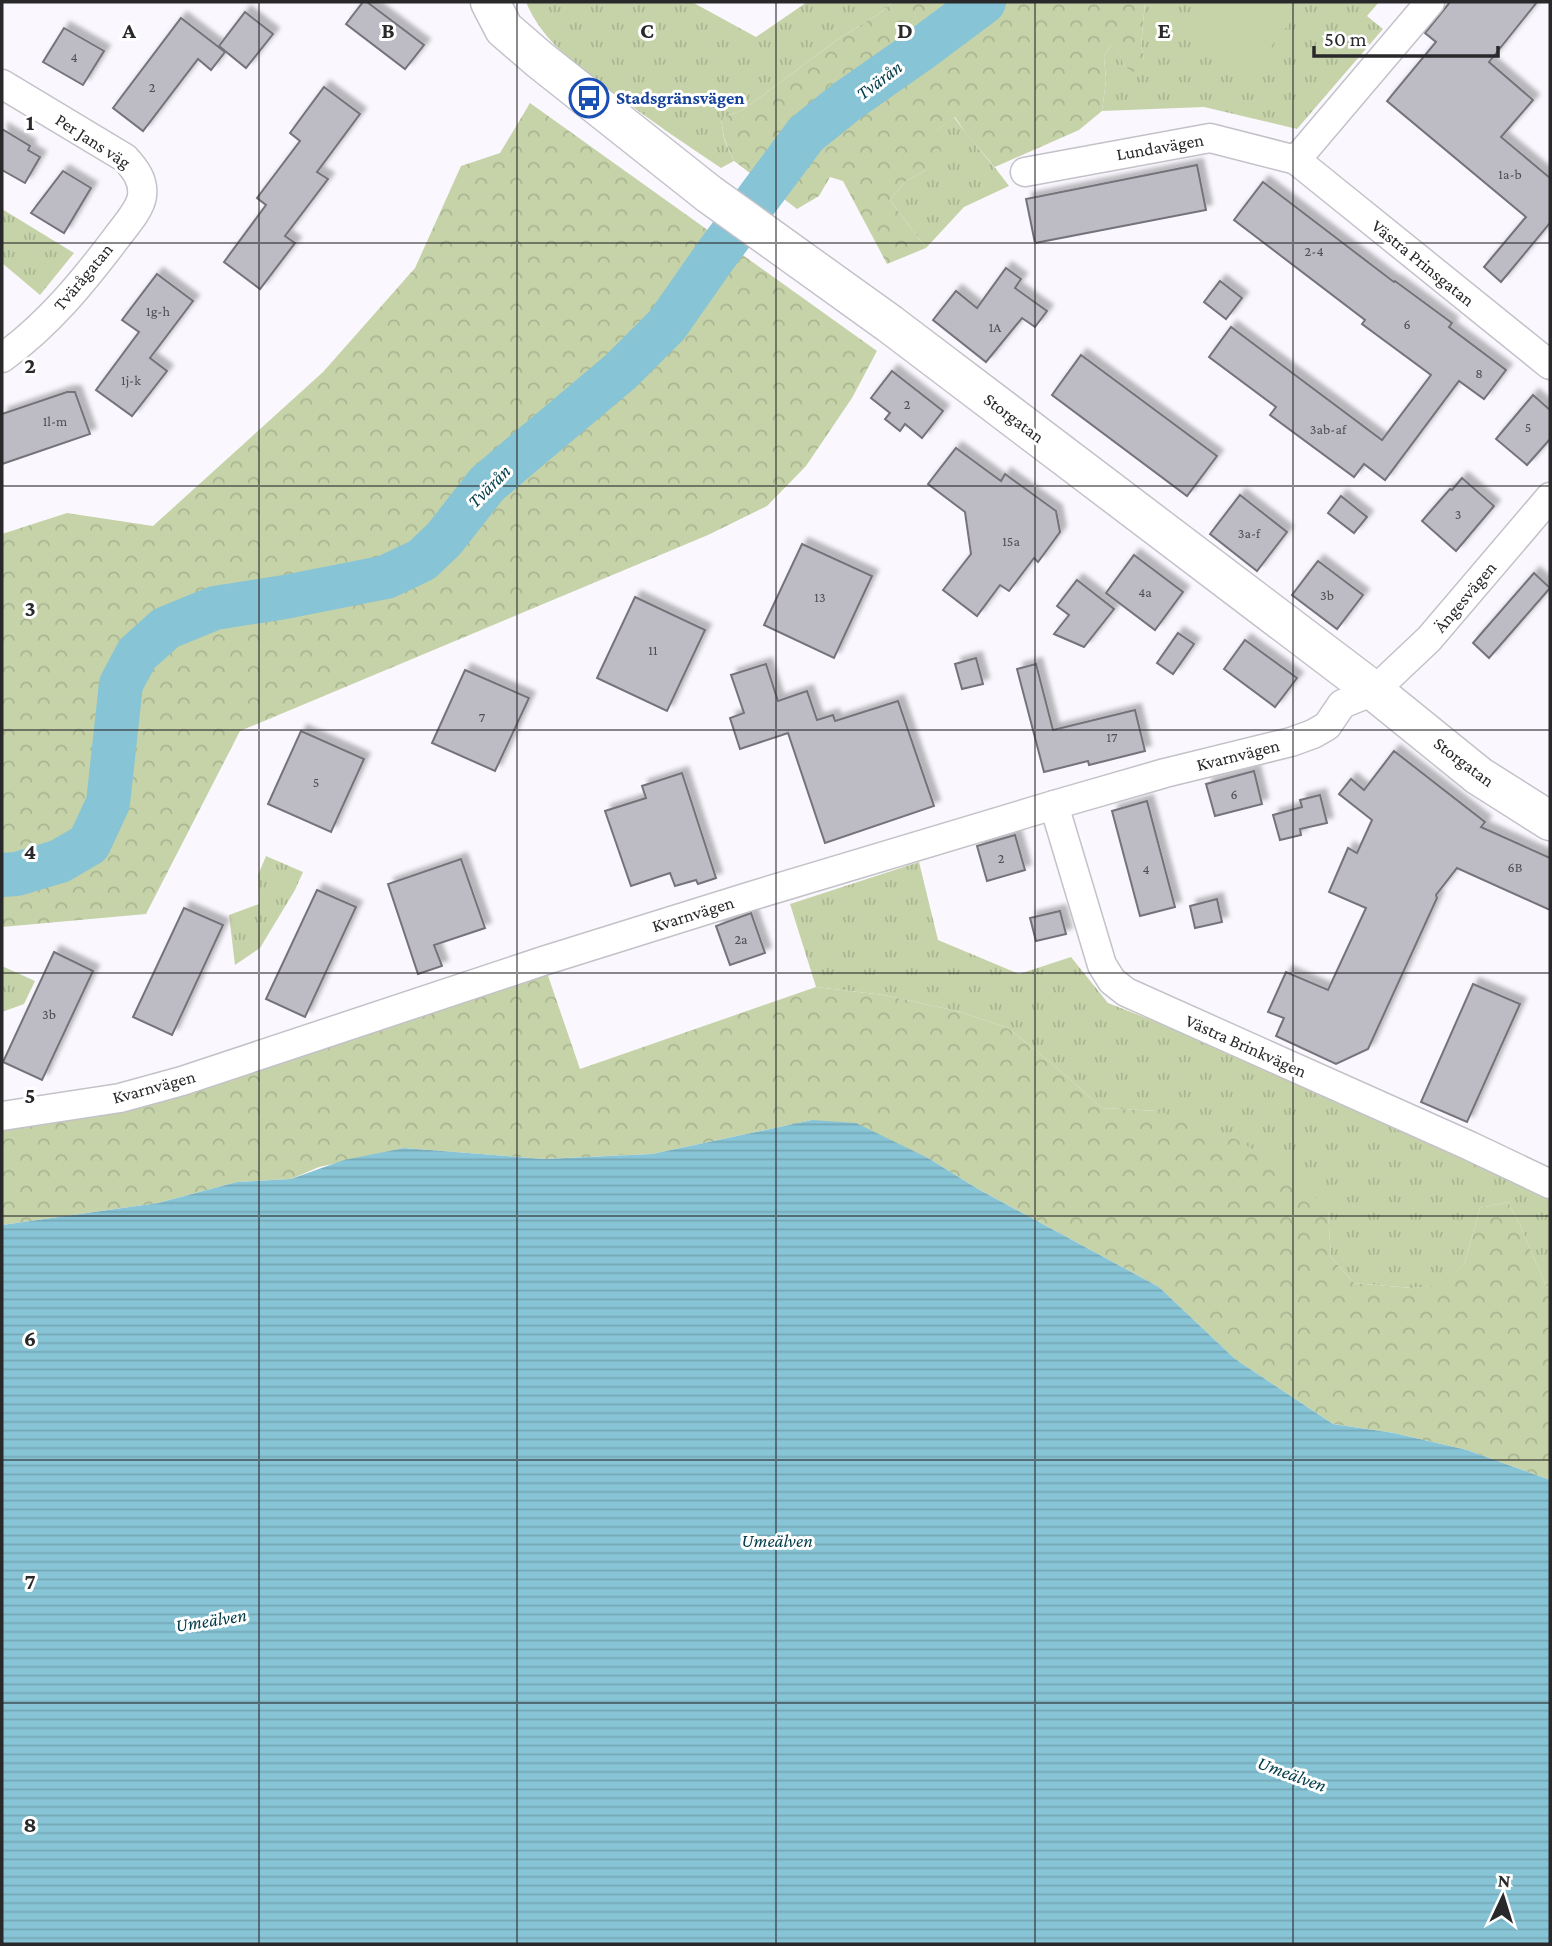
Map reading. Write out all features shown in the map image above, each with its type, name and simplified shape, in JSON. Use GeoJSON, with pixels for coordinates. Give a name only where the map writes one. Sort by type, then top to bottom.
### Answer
{"type":"FeatureCollection","features":[{"type":"Feature","properties":{"kind":"street","name":"Storgatan"},"geometry":{"type":"LineString","coordinates":[[490,2],[504,29],[709,194],[890,324],[1374,691],[1479,776],[1550,821]]}},
{"type":"Feature","properties":{"kind":"street"},"geometry":{"type":"LineString","coordinates":[[1296,160],[1430,2]]}},
{"type":"Feature","properties":{"kind":"street","name":"Per Jans väg"},"geometry":{"type":"LineString","coordinates":[[2,85],[125,158],[142,182]]}},
{"type":"Feature","properties":{"kind":"street","name":"Lundavägen"},"geometry":{"type":"LineString","coordinates":[[1025,172],[1210,138],[1296,160]]}},
{"type":"Feature","properties":{"kind":"street","name":"Västra Prinsgatan"},"geometry":{"type":"LineString","coordinates":[[1296,160],[1550,365]]}},
{"type":"Feature","properties":{"kind":"street","name":"Tvärågatan"},"geometry":{"type":"LineString","coordinates":[[2,358],[56,312],[105,252],[142,200],[142,182]]}},
{"type":"Feature","properties":{"kind":"street","name":"Ängesvägen"},"geometry":{"type":"LineString","coordinates":[[1374,691],[1429,639],[1550,497]]}},
{"type":"Feature","properties":{"kind":"street","name":"Kvarnvägen"},"geometry":{"type":"LineString","coordinates":[[2,1116],[120,1098],[182,1081],[553,958],[751,896],[1054,805],[1302,738],[1327,726],[1342,704],[1374,691]]}},
{"type":"Feature","properties":{"kind":"street","name":"Västra Brinkvägen"},"geometry":{"type":"LineString","coordinates":[[1054,805],[1102,965],[1112,981],[1126,992],[1550,1184]]}},
{"type":"Feature","properties":{"kind":"green space"},"geometry":{"type":"Polygon","coordinates":[[[526,2],[692,2],[756,37],[807,2],[892,2],[882,12],[841,37],[743,110],[721,118],[724,139],[734,161],[721,168],[644,115],[565,55],[543,31],[526,2]]]}},
{"type":"Feature","properties":{"kind":"green space"},"geometry":{"type":"Polygon","coordinates":[[[892,2],[1145,2],[1141,46],[1144,58],[1140,68],[1133,72],[1125,67],[1116,48],[1110,46],[1104,56],[1106,81],[1102,111],[1079,130],[995,167],[955,117],[937,130],[942,155],[926,170],[905,182],[890,200],[926,248],[887,264],[843,181],[830,177],[819,196],[797,209],[734,161],[724,138],[721,118],[743,110],[841,37],[882,12],[892,2]]]}},
{"type":"Feature","properties":{"kind":"green space"},"geometry":{"type":"Polygon","coordinates":[[[1145,2],[1379,2],[1367,16],[1383,29],[1297,129],[1204,107],[1102,111],[1106,81],[1104,56],[1110,46],[1116,47],[1125,67],[1144,59],[1141,46],[1145,2]]]}},
{"type":"Feature","properties":{"kind":"green space"},"geometry":{"type":"Polygon","coordinates":[[[1206,2],[1307,2],[1248,75],[1187,26],[1206,2]]]}},
{"type":"Feature","properties":{"kind":"green space"},"geometry":{"type":"Polygon","coordinates":[[[530,103],[877,351],[852,398],[806,466],[767,506],[708,535],[240,731],[146,914],[2,927],[2,534],[67,513],[153,526],[323,372],[415,268],[461,166],[500,153],[530,103]]]}},
{"type":"Feature","properties":{"kind":"green space"},"geometry":{"type":"Polygon","coordinates":[[[954,117],[1009,186],[964,207],[926,248],[890,200],[905,182],[926,170],[937,130],[954,117]]]}},
{"type":"Feature","properties":{"kind":"green space"},"geometry":{"type":"Polygon","coordinates":[[[2,209],[74,253],[40,295],[2,263],[2,209]]]}},
{"type":"Feature","properties":{"kind":"green space"},"geometry":{"type":"Polygon","coordinates":[[[266,856],[303,872],[260,948],[235,965],[229,915],[259,904],[258,875],[266,856]]]}},
{"type":"Feature","properties":{"kind":"green space"},"geometry":{"type":"Polygon","coordinates":[[[919,862],[938,940],[1019,974],[1071,957],[1108,1003],[1228,1050],[1550,1194],[1550,1289],[1546,1286],[1508,1202],[1480,1208],[1465,1262],[1446,1285],[1412,1288],[1354,1283],[1331,1257],[1328,1211],[1158,1111],[1102,1108],[1008,1028],[961,1012],[884,995],[816,987],[790,904],[919,862]]]}},
{"type":"Feature","properties":{"kind":"green space"},"geometry":{"type":"Polygon","coordinates":[[[543,961],[580,1069],[816,987],[884,995],[961,1012],[1008,1028],[1102,1108],[1158,1111],[1232,1137],[1295,1174],[1328,1211],[1331,1257],[1354,1283],[1412,1288],[1446,1284],[1465,1262],[1480,1208],[1508,1202],[1546,1286],[1550,1289],[1550,1480],[1467,1450],[1394,1433],[1333,1424],[1235,1359],[1159,1287],[978,1189],[928,1158],[812,1120],[652,1154],[544,1159],[404,1148],[319,1167],[291,1179],[237,1182],[158,1203],[2,1225],[2,1116],[120,1098],[543,961]]]}},
{"type":"Feature","properties":{"kind":"green space"},"geometry":{"type":"Polygon","coordinates":[[[2,966],[35,981],[24,1004],[2,1012],[2,966]]]}},
{"type":"Feature","properties":{"kind":"water","name":"Umeälven"},"geometry":{"type":"Polygon","coordinates":[[[812,1120],[856,1123],[928,1158],[978,1189],[1159,1287],[1235,1359],[1333,1424],[1394,1433],[1467,1450],[1550,1480],[1550,1944],[2,1944],[2,1225],[158,1203],[237,1182],[291,1179],[344,1160],[404,1148],[544,1159],[652,1154],[812,1120]]]}},
{"type":"Feature","properties":{"kind":"building"},"geometry":{"type":"Polygon","coordinates":[[[363,2],[367,2],[424,45],[405,69],[346,24],[363,2]]]}},
{"type":"Feature","properties":{"kind":"building"},"geometry":{"type":"Polygon","coordinates":[[[1450,2],[1537,2],[1489,62],[1533,100],[1501,137],[1550,178],[1550,223],[1501,282],[1484,267],[1526,217],[1387,101],[1436,42],[1425,33],[1450,2]]]}},
{"type":"Feature","properties":{"kind":"building"},"geometry":{"type":"Polygon","coordinates":[[[245,12],[273,34],[246,68],[219,46],[245,12]]]}},
{"type":"Feature","properties":{"kind":"building"},"geometry":{"type":"Polygon","coordinates":[[[181,18],[225,52],[211,70],[198,59],[143,131],[113,108],[181,18]]]}},
{"type":"Feature","properties":{"kind":"building"},"geometry":{"type":"Polygon","coordinates":[[[64,28],[104,51],[83,85],[43,62],[64,28]]]}},
{"type":"Feature","properties":{"kind":"building"},"geometry":{"type":"Polygon","coordinates":[[[324,87],[360,114],[317,172],[328,179],[285,236],[295,243],[260,289],[224,262],[266,205],[257,198],[300,141],[290,133],[324,87]]]}},
{"type":"Feature","properties":{"kind":"building"},"geometry":{"type":"Polygon","coordinates":[[[2,129],[30,146],[28,150],[40,157],[25,183],[2,170],[2,129]]]}},
{"type":"Feature","properties":{"kind":"building"},"geometry":{"type":"Polygon","coordinates":[[[1197,165],[1206,210],[1035,243],[1026,199],[1197,165]]]}},
{"type":"Feature","properties":{"kind":"building"},"geometry":{"type":"Polygon","coordinates":[[[63,171],[91,188],[64,233],[31,213],[63,171]]]}},
{"type":"Feature","properties":{"kind":"building"},"geometry":{"type":"Polygon","coordinates":[[[1263,182],[1452,323],[1449,327],[1506,370],[1484,399],[1459,381],[1385,480],[1364,464],[1354,477],[1270,415],[1276,407],[1209,357],[1231,327],[1382,440],[1431,375],[1362,324],[1365,320],[1234,220],[1263,182]]]}},
{"type":"Feature","properties":{"kind":"building"},"geometry":{"type":"Polygon","coordinates":[[[1006,268],[1021,279],[1015,288],[1047,311],[1035,327],[1022,318],[986,362],[933,320],[956,291],[977,308],[1006,268]]]}},
{"type":"Feature","properties":{"kind":"building"},"geometry":{"type":"Polygon","coordinates":[[[157,274],[193,301],[150,358],[167,371],[132,416],[96,390],[139,332],[122,320],[157,274]]]}},
{"type":"Feature","properties":{"kind":"building"},"geometry":{"type":"Polygon","coordinates":[[[1220,281],[1242,298],[1226,319],[1204,302],[1220,281]]]}},
{"type":"Feature","properties":{"kind":"building"},"geometry":{"type":"Polygon","coordinates":[[[1081,355],[1217,456],[1187,496],[1052,395],[1081,355]]]}},
{"type":"Feature","properties":{"kind":"building"},"geometry":{"type":"Polygon","coordinates":[[[892,371],[943,411],[922,438],[905,424],[900,431],[885,419],[890,413],[871,398],[892,371]]]}},
{"type":"Feature","properties":{"kind":"building"},"geometry":{"type":"Polygon","coordinates":[[[67,392],[75,392],[90,434],[2,464],[2,414],[67,392]]]}},
{"type":"Feature","properties":{"kind":"building"},"geometry":{"type":"Polygon","coordinates":[[[1533,395],[1550,410],[1550,439],[1527,465],[1496,439],[1533,395]]]}},
{"type":"Feature","properties":{"kind":"building"},"geometry":{"type":"Polygon","coordinates":[[[956,448],[1001,481],[1005,474],[1056,511],[1060,532],[1038,562],[1034,558],[1009,591],[1000,585],[977,616],[943,590],[971,554],[965,512],[928,484],[956,448]]]}},
{"type":"Feature","properties":{"kind":"building"},"geometry":{"type":"Polygon","coordinates":[[[1462,478],[1494,506],[1456,551],[1422,521],[1462,478]]]}},
{"type":"Feature","properties":{"kind":"building"},"geometry":{"type":"Polygon","coordinates":[[[1240,495],[1287,532],[1257,571],[1210,534],[1240,495]]]}},
{"type":"Feature","properties":{"kind":"building"},"geometry":{"type":"Polygon","coordinates":[[[1341,496],[1367,517],[1354,533],[1328,513],[1341,496]]]}},
{"type":"Feature","properties":{"kind":"building"},"geometry":{"type":"Polygon","coordinates":[[[802,544],[872,576],[834,658],[764,625],[802,544]]]}},
{"type":"Feature","properties":{"kind":"building"},"geometry":{"type":"Polygon","coordinates":[[[1134,555],[1183,592],[1155,630],[1106,593],[1134,555]]]}},
{"type":"Feature","properties":{"kind":"building"},"geometry":{"type":"Polygon","coordinates":[[[1318,561],[1363,595],[1337,629],[1292,595],[1318,561]]]}},
{"type":"Feature","properties":{"kind":"building"},"geometry":{"type":"Polygon","coordinates":[[[1534,573],[1550,588],[1489,658],[1473,643],[1534,573]]]}},
{"type":"Feature","properties":{"kind":"building"},"geometry":{"type":"Polygon","coordinates":[[[1077,580],[1114,609],[1084,647],[1054,634],[1069,615],[1057,606],[1077,580]]]}},
{"type":"Feature","properties":{"kind":"building"},"geometry":{"type":"Polygon","coordinates":[[[635,597],[705,630],[667,711],[597,678],[635,597]]]}},
{"type":"Feature","properties":{"kind":"building"},"geometry":{"type":"Polygon","coordinates":[[[1178,633],[1194,644],[1173,674],[1157,663],[1178,633]]]}},
{"type":"Feature","properties":{"kind":"building"},"geometry":{"type":"Polygon","coordinates":[[[1245,640],[1297,678],[1275,707],[1224,669],[1245,640]]]}},
{"type":"Feature","properties":{"kind":"building"},"geometry":{"type":"Polygon","coordinates":[[[976,658],[983,684],[962,689],[955,664],[976,658]]]}},
{"type":"Feature","properties":{"kind":"building"},"geometry":{"type":"Polygon","coordinates":[[[766,664],[778,701],[807,691],[817,720],[833,715],[835,721],[898,701],[934,806],[825,843],[788,733],[740,749],[730,718],[744,713],[731,675],[766,664]]]}},
{"type":"Feature","properties":{"kind":"building"},"geometry":{"type":"Polygon","coordinates":[[[1036,664],[1053,730],[1135,710],[1145,751],[1089,765],[1088,761],[1044,772],[1017,669],[1036,664]]]}},
{"type":"Feature","properties":{"kind":"building"},"geometry":{"type":"Polygon","coordinates":[[[465,670],[529,698],[495,771],[432,743],[465,670]]]}},
{"type":"Feature","properties":{"kind":"building"},"geometry":{"type":"Polygon","coordinates":[[[301,731],[364,759],[331,832],[268,804],[301,731]]]}},
{"type":"Feature","properties":{"kind":"building"},"geometry":{"type":"Polygon","coordinates":[[[1394,751],[1485,822],[1481,827],[1550,858],[1550,910],[1457,868],[1436,895],[1437,898],[1368,1049],[1336,1064],[1276,1036],[1284,1018],[1268,1012],[1286,972],[1328,990],[1366,908],[1329,892],[1348,848],[1357,853],[1372,820],[1339,794],[1351,779],[1364,790],[1394,751]]]}},
{"type":"Feature","properties":{"kind":"building"},"geometry":{"type":"Polygon","coordinates":[[[1254,771],[1262,804],[1215,816],[1206,784],[1254,771]]]}},
{"type":"Feature","properties":{"kind":"building"},"geometry":{"type":"Polygon","coordinates":[[[682,773],[716,878],[698,884],[696,880],[675,886],[670,873],[631,886],[605,811],[646,798],[642,786],[682,773]]]}},
{"type":"Feature","properties":{"kind":"building"},"geometry":{"type":"Polygon","coordinates":[[[1320,795],[1327,823],[1300,829],[1301,835],[1280,840],[1273,815],[1302,807],[1300,800],[1320,795]]]}},
{"type":"Feature","properties":{"kind":"building"},"geometry":{"type":"Polygon","coordinates":[[[1147,801],[1175,907],[1140,916],[1112,811],[1147,801]]]}},
{"type":"Feature","properties":{"kind":"building"},"geometry":{"type":"Polygon","coordinates":[[[1015,835],[1025,870],[987,881],[977,846],[1015,835]]]}},
{"type":"Feature","properties":{"kind":"building"},"geometry":{"type":"Polygon","coordinates":[[[461,859],[485,928],[434,945],[442,966],[418,974],[388,884],[461,859]]]}},
{"type":"Feature","properties":{"kind":"building"},"geometry":{"type":"Polygon","coordinates":[[[317,890],[356,907],[305,1017],[266,999],[317,890]]]}},
{"type":"Feature","properties":{"kind":"building"},"geometry":{"type":"Polygon","coordinates":[[[1217,899],[1222,922],[1195,928],[1190,906],[1217,899]]]}},
{"type":"Feature","properties":{"kind":"building"},"geometry":{"type":"Polygon","coordinates":[[[184,908],[223,925],[172,1035],[133,1017],[184,908]]]}},
{"type":"Feature","properties":{"kind":"building"},"geometry":{"type":"Polygon","coordinates":[[[1060,911],[1066,934],[1036,941],[1030,918],[1060,911]]]}},
{"type":"Feature","properties":{"kind":"building"},"geometry":{"type":"Polygon","coordinates":[[[751,913],[765,953],[730,965],[716,926],[751,913]]]}},
{"type":"Feature","properties":{"kind":"building"},"geometry":{"type":"Polygon","coordinates":[[[54,952],[93,971],[42,1080],[3,1062],[54,952]]]}},
{"type":"Feature","properties":{"kind":"building"},"geometry":{"type":"Polygon","coordinates":[[[1473,984],[1520,1004],[1467,1122],[1421,1102],[1473,984]]]}},
{"type":"Feature","properties":{"kind":"waterway","name":"Tvärån"},"geometry":{"type":"LineString","coordinates":[[2,875],[17,874],[60,861],[89,844],[108,803],[121,684],[137,654],[166,628],[215,608],[386,577],[422,560],[444,539],[487,484],[621,371],[667,325],[806,134],[984,2]]}},
{"type":"Feature","properties":{"kind":"place","name":"Stadsgränsvägen"},"geometry":{"type":"Point","coordinates":[589,98]}}]}
